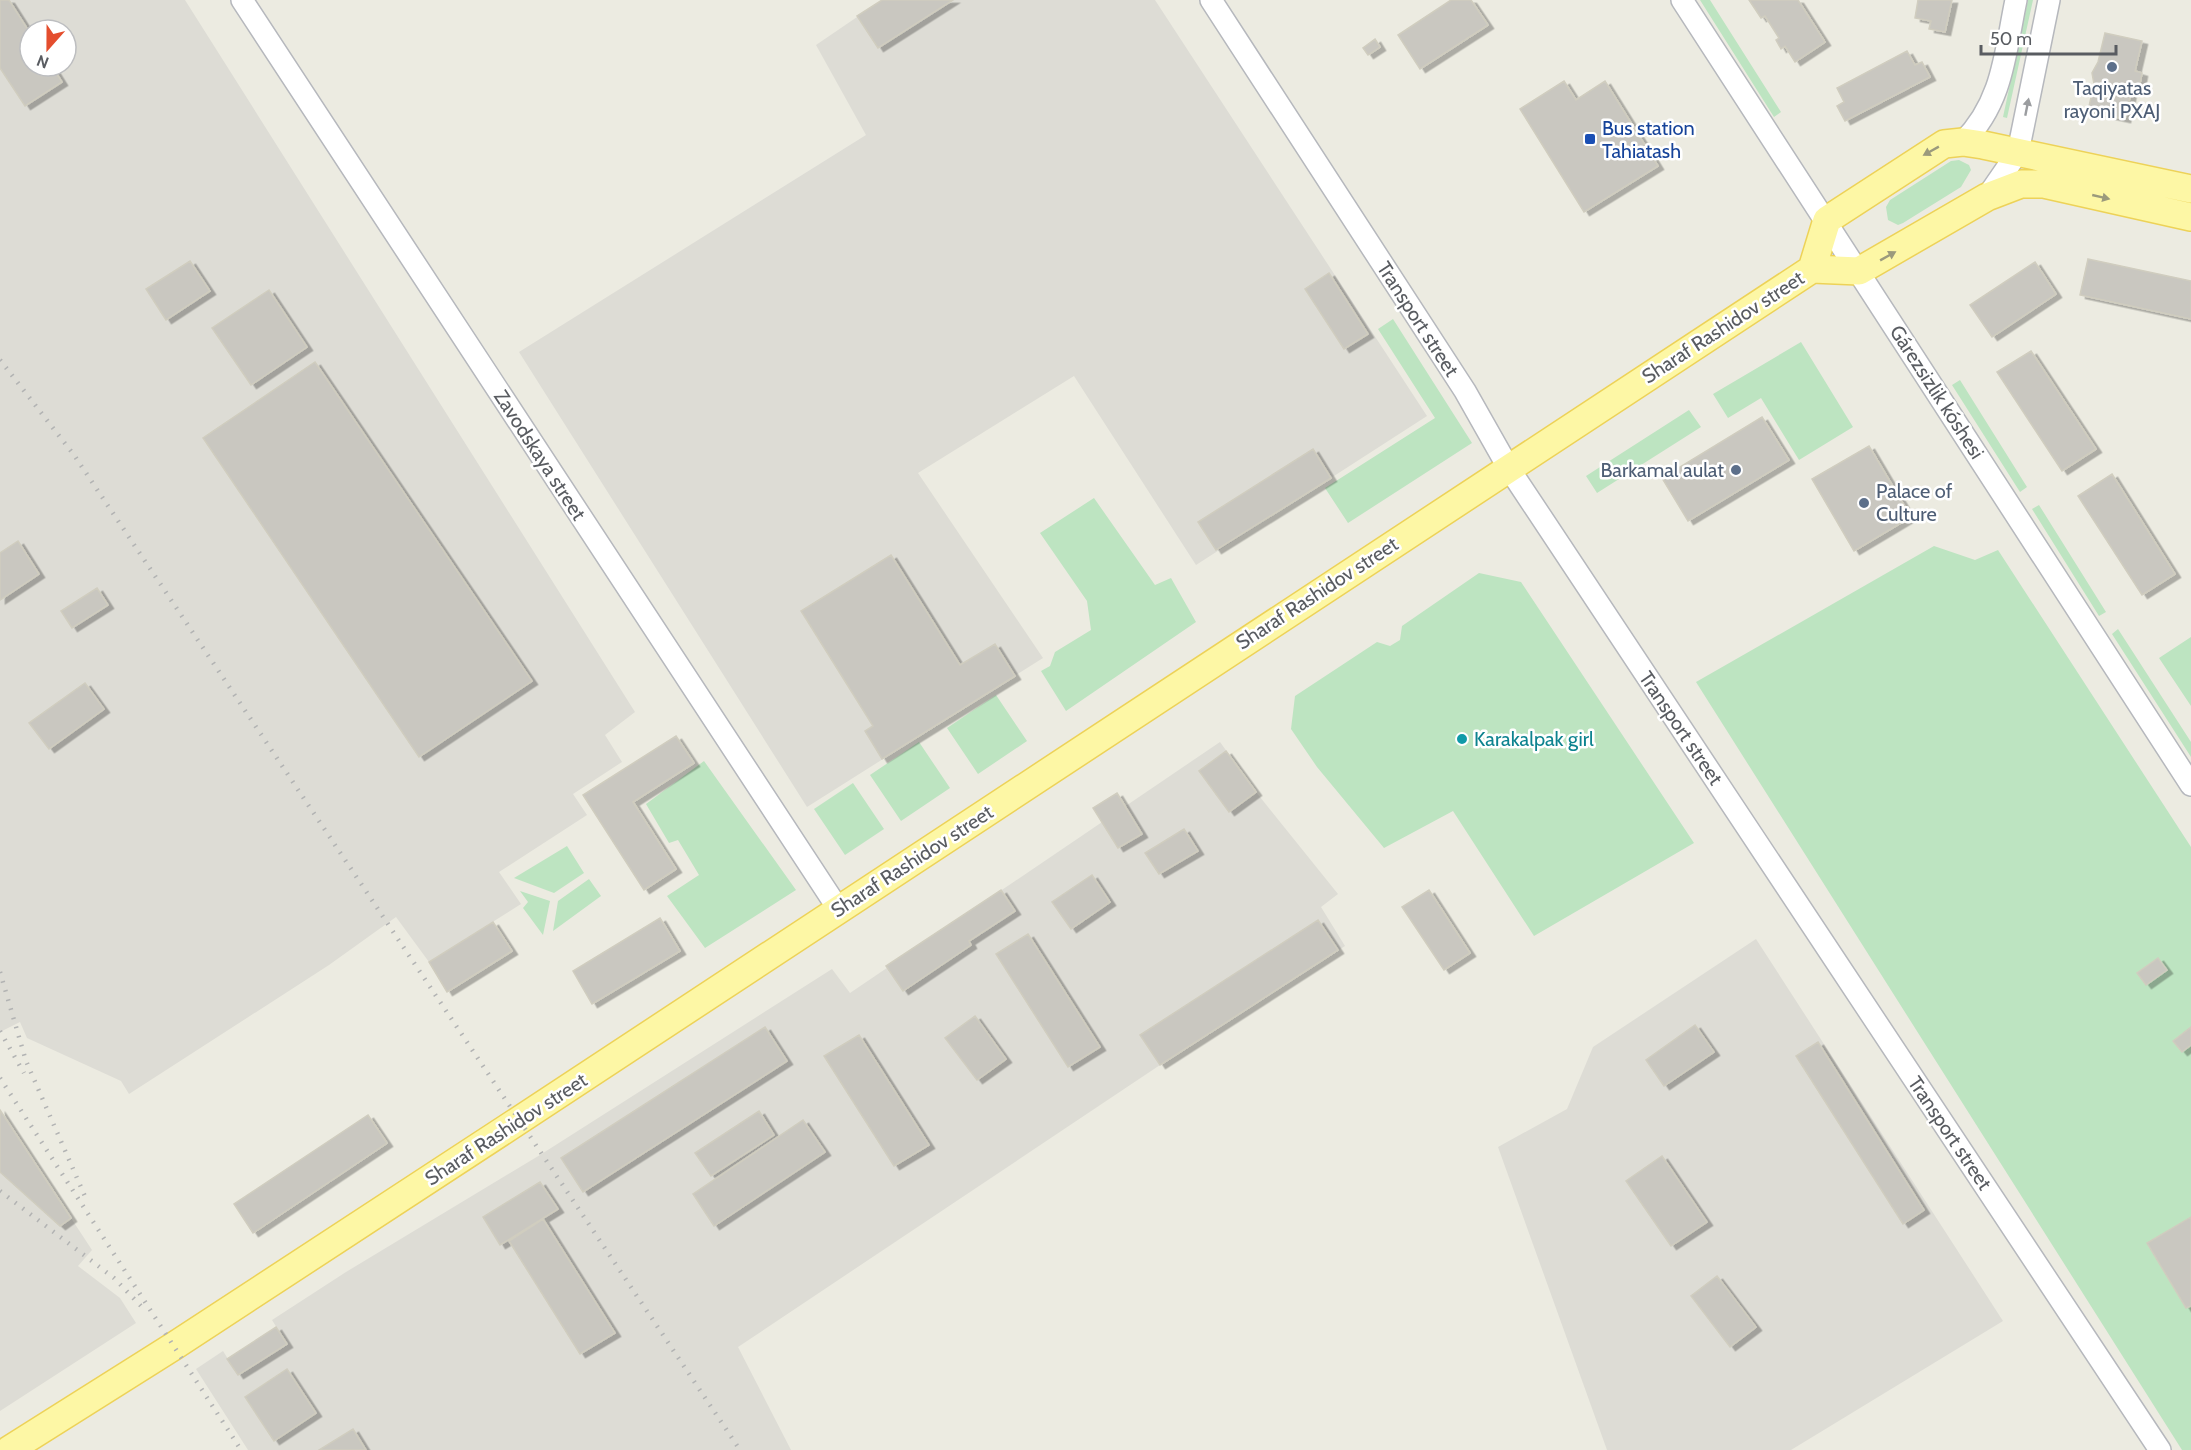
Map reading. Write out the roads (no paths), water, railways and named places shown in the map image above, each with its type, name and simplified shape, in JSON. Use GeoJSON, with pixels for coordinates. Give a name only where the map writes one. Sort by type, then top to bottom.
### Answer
{"type":"FeatureCollection","features":[{"type":"Feature","properties":{"kind":"main road"},"geometry":{"type":"LineString","coordinates":[[2191,189],[2047,171],[1987,197],[1859,271],[1812,269],[1827,220],[1944,144],[1963,142],[2018,152],[2047,171],[2191,217]]}},
{"type":"Feature","properties":{"kind":"main road","name":"Sharaf Rashidov street"},"geometry":{"type":"LineString","coordinates":[[9,1450],[184,1340],[1812,269]]}},
{"type":"Feature","properties":{"kind":"street","name":"Zavodskaya street"},"geometry":{"type":"LineString","coordinates":[[242,0],[839,910]]}},
{"type":"Feature","properties":{"kind":"street","name":"Transport street"},"geometry":{"type":"LineString","coordinates":[[1211,0],[1465,391],[1508,467],[2160,1450]]}},
{"type":"Feature","properties":{"kind":"street","name":"Gárezsizlik kóshesi"},"geometry":{"type":"LineString","coordinates":[[1682,0],[1827,220],[2191,784]]}},
{"type":"Feature","properties":{"kind":"street"},"geometry":{"type":"LineString","coordinates":[[1963,142],[1988,112],[1996,93],[2016,0]]}},
{"type":"Feature","properties":{"kind":"street"},"geometry":{"type":"LineString","coordinates":[[1987,197],[2018,152],[2049,0]]}},
{"type":"Feature","properties":{"kind":"railway"},"geometry":{"type":"LineString","coordinates":[[0,360],[74,455],[740,1450]]}},
{"type":"Feature","properties":{"kind":"railway"},"geometry":{"type":"LineString","coordinates":[[0,972],[26,1061],[87,1201]]}},
{"type":"Feature","properties":{"kind":"railway"},"geometry":{"type":"LineString","coordinates":[[0,1031],[24,1073]]}},
{"type":"Feature","properties":{"kind":"railway"},"geometry":{"type":"LineString","coordinates":[[0,1078],[241,1450]]}},
{"type":"Feature","properties":{"kind":"railway"},"geometry":{"type":"LineString","coordinates":[[0,1191],[114,1278],[141,1306]]}},
{"type":"Feature","properties":{"kind":"place","name":"Taqiyatas rayoni PXAJ"},"geometry":{"type":"Point","coordinates":[2112,67]}},
{"type":"Feature","properties":{"kind":"place","name":"Bus station Tahiatash"},"geometry":{"type":"Point","coordinates":[1590,139]}},
{"type":"Feature","properties":{"kind":"place","name":"Barkamal aulat"},"geometry":{"type":"Point","coordinates":[1736,470]}},
{"type":"Feature","properties":{"kind":"place","name":"Palace of Culture"},"geometry":{"type":"Point","coordinates":[1864,503]}},
{"type":"Feature","properties":{"kind":"place","name":"Karakalpak girl"},"geometry":{"type":"Point","coordinates":[1462,739]}}]}
